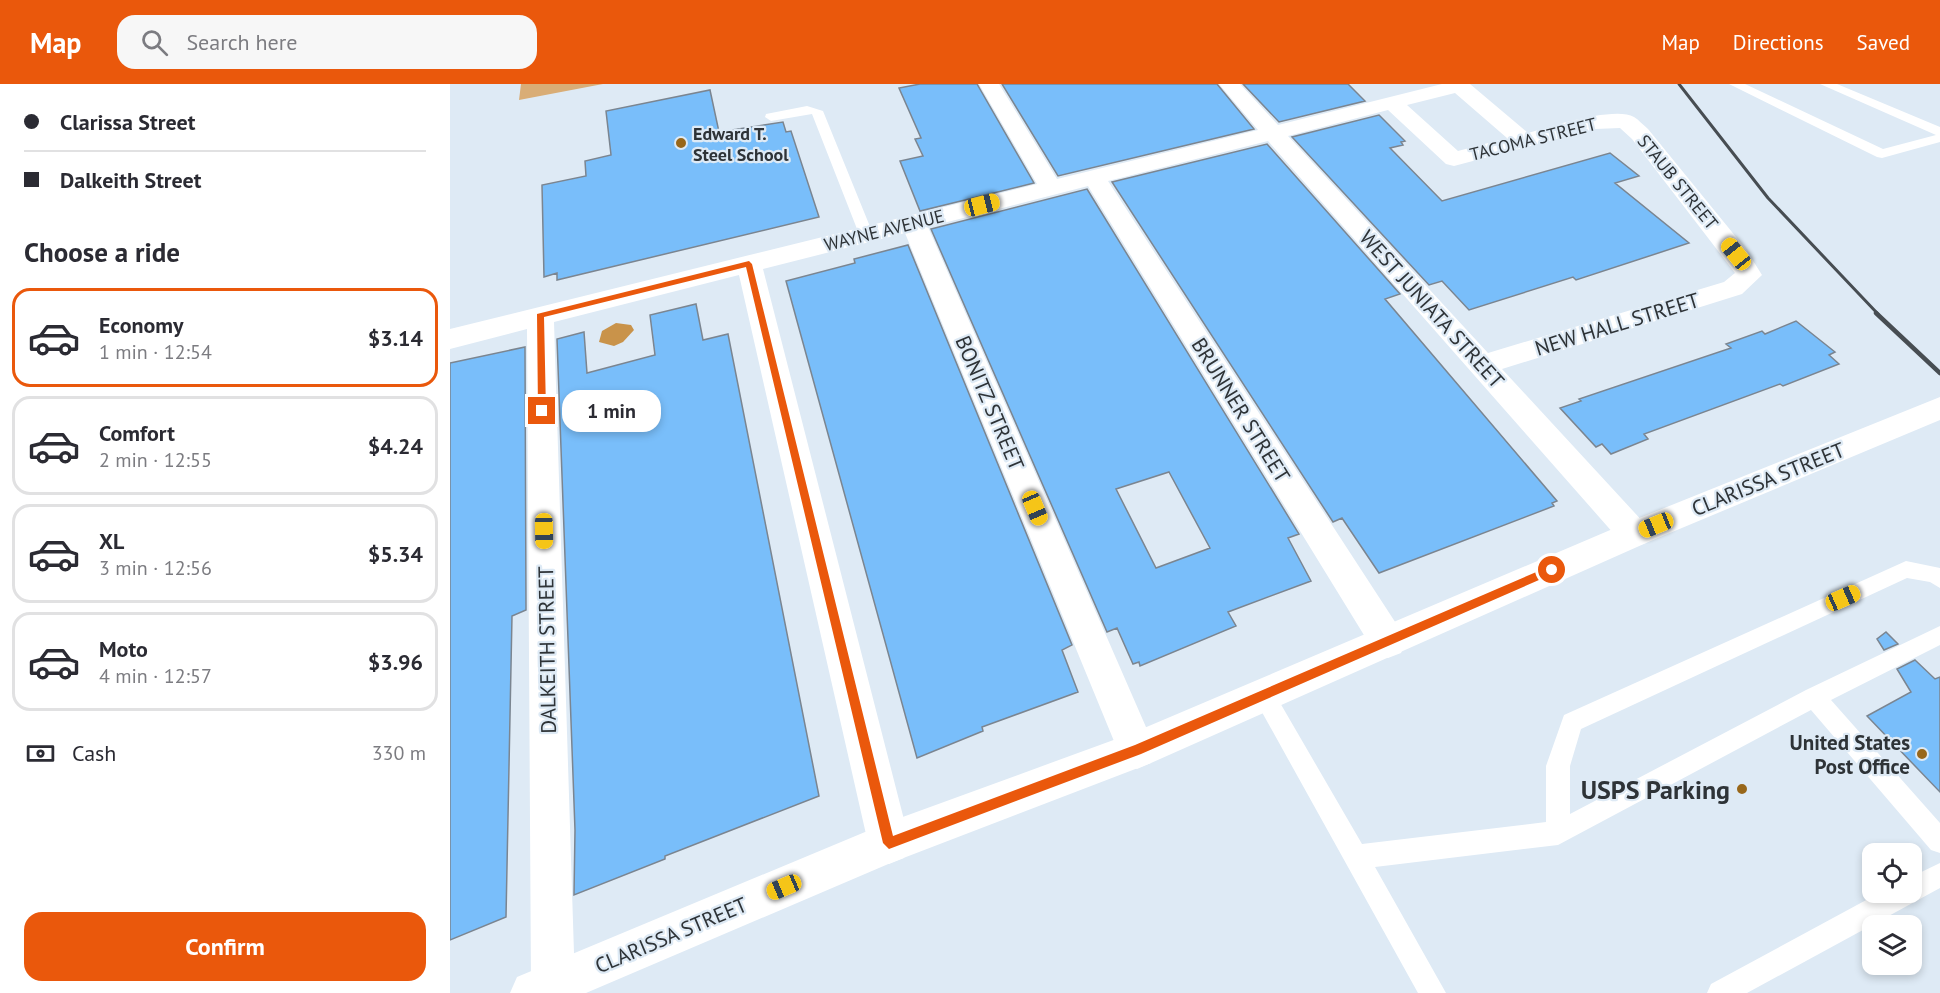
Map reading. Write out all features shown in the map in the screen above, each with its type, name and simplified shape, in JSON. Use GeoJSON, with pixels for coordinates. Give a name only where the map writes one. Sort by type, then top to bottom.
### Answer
{"type":"FeatureCollection","features":[{"type":"Feature","properties":{"kind":"street"},"geometry":{"type":"LineString","coordinates":[[989,84],[1051,188]]}},
{"type":"Feature","properties":{"kind":"street","name":"WEST JUNIATA STREET"},"geometry":{"type":"LineString","coordinates":[[1229,84],[1634,534]]}},
{"type":"Feature","properties":{"kind":"street"},"geometry":{"type":"LineString","coordinates":[[1458,85],[1523,140]]}},
{"type":"Feature","properties":{"kind":"street","name":"WAYNE AVENUE"},"geometry":{"type":"LineString","coordinates":[[450,339],[1458,85]]}},
{"type":"Feature","properties":{"kind":"street","name":"TACOMA STREET"},"geometry":{"type":"LineString","coordinates":[[1392,103],[1454,159],[1594,122],[1625,121]]}},
{"type":"Feature","properties":{"kind":"street","name":"STAUB STREET"},"geometry":{"type":"LineString","coordinates":[[1625,121],[1640,134],[1736,254],[1749,275]]}},
{"type":"Feature","properties":{"kind":"street","name":"BRUNNER STREET"},"geometry":{"type":"LineString","coordinates":[[1094,177],[1388,642]]}},
{"type":"Feature","properties":{"kind":"street","name":"BONITZ STREET"},"geometry":{"type":"LineString","coordinates":[[913,222],[1137,750]]}},
{"type":"Feature","properties":{"kind":"street"},"geometry":{"type":"LineString","coordinates":[[749,264],[889,843]]}},
{"type":"Feature","properties":{"kind":"street","name":"NEW HALL STREET"},"geometry":{"type":"LineString","coordinates":[[1482,365],[1733,288],[1749,275]]}},
{"type":"Feature","properties":{"kind":"street","name":"DALKEITH STREET"},"geometry":{"type":"LineString","coordinates":[[540,316],[543,989]]}},
{"type":"Feature","properties":{"kind":"street","name":"CLARISSA STREET"},"geometry":{"type":"LineString","coordinates":[[543,989],[889,843],[1137,750],[1634,534],[1930,412]]}},
{"type":"Feature","properties":{"kind":"lane"},"geometry":{"type":"LineString","coordinates":[[1735,84],[1882,154],[1940,138]]}},
{"type":"Feature","properties":{"kind":"lane"},"geometry":{"type":"LineString","coordinates":[[1826,84],[1940,132]]}},
{"type":"Feature","properties":{"kind":"lane"},"geometry":{"type":"LineString","coordinates":[[771,117],[807,110],[817,111],[866,234]]}},
{"type":"Feature","properties":{"kind":"lane"},"geometry":{"type":"LineString","coordinates":[[1558,833],[1558,766],[1572,722],[1906,569],[1936,574],[1940,579]]}},
{"type":"Feature","properties":{"kind":"lane"},"geometry":{"type":"LineString","coordinates":[[1356,857],[1558,833],[1814,697],[1940,635]]}},
{"type":"Feature","properties":{"kind":"lane"},"geometry":{"type":"LineString","coordinates":[[1264,696],[1433,993]]}},
{"type":"Feature","properties":{"kind":"lane"},"geometry":{"type":"LineString","coordinates":[[1814,697],[1940,841]]}},
{"type":"Feature","properties":{"kind":"lane"},"geometry":{"type":"LineString","coordinates":[[1922,884],[1940,875]]}},
{"type":"Feature","properties":{"kind":"lane"},"geometry":{"type":"LineString","coordinates":[[1720,993],[1887,903]]}},
{"type":"Feature","properties":{"kind":"shaded area"},"geometry":{"type":"Polygon","coordinates":[[[521,84],[603,84],[519,100],[521,84]]]}},
{"type":"Feature","properties":{"kind":"shaded area"},"geometry":{"type":"Polygon","coordinates":[[[616,323],[631,325],[634,330],[623,342],[614,346],[599,342],[602,331],[616,323]]]}},
{"type":"Feature","properties":{"kind":"building"},"geometry":{"type":"Polygon","coordinates":[[[920,84],[977,84],[1034,183],[920,211],[900,161],[923,156],[915,139],[921,138],[899,88],[920,84]]]}},
{"type":"Feature","properties":{"kind":"building"},"geometry":{"type":"Polygon","coordinates":[[[1002,84],[1217,84],[1254,129],[1058,176],[1002,84]]]}},
{"type":"Feature","properties":{"kind":"building"},"geometry":{"type":"Polygon","coordinates":[[[1243,84],[1348,84],[1365,101],[1279,122],[1243,84]]]}},
{"type":"Feature","properties":{"kind":"building","name":"Edward T. Steel School"},"geometry":{"type":"Polygon","coordinates":[[[710,90],[719,132],[783,122],[786,132],[791,131],[819,217],[557,280],[557,273],[544,277],[542,185],[586,176],[585,161],[611,155],[606,111],[710,90]]]}},
{"type":"Feature","properties":{"kind":"building"},"geometry":{"type":"Polygon","coordinates":[[[1379,115],[1405,141],[1401,142],[1403,145],[1390,148],[1442,201],[1610,153],[1639,176],[1615,183],[1689,243],[1576,280],[1573,277],[1469,310],[1442,281],[1429,285],[1292,137],[1379,115]]]}},
{"type":"Feature","properties":{"kind":"building"},"geometry":{"type":"Polygon","coordinates":[[[1267,144],[1400,294],[1385,299],[1557,501],[1552,503],[1554,506],[1379,573],[1342,518],[1333,522],[1112,182],[1267,144]]]}},
{"type":"Feature","properties":{"kind":"building"},"geometry":{"type":"Polygon","coordinates":[[[1087,189],[1299,534],[1288,538],[1311,581],[1228,612],[1236,626],[1140,666],[1139,662],[1133,664],[1117,628],[1107,632],[931,229],[1087,189]],[[1169,472],[1116,489],[1156,568],[1210,548],[1169,472]]]}},
{"type":"Feature","properties":{"kind":"building"},"geometry":{"type":"Polygon","coordinates":[[[908,245],[1072,645],[1062,650],[1078,692],[982,727],[983,731],[917,758],[786,281],[855,263],[854,259],[908,245]]]}},
{"type":"Feature","properties":{"kind":"building"},"geometry":{"type":"Polygon","coordinates":[[[696,304],[703,340],[728,334],[819,796],[665,856],[665,859],[574,895],[575,830],[557,339],[584,332],[587,373],[655,355],[650,315],[696,304]]]}},
{"type":"Feature","properties":{"kind":"building"},"geometry":{"type":"Polygon","coordinates":[[[1796,321],[1835,352],[1829,355],[1839,364],[1644,434],[1648,439],[1611,454],[1602,444],[1596,447],[1560,408],[1581,401],[1579,399],[1731,348],[1726,344],[1762,331],[1765,334],[1796,321]]]}},
{"type":"Feature","properties":{"kind":"building"},"geometry":{"type":"Polygon","coordinates":[[[525,347],[526,610],[512,616],[506,917],[450,940],[450,363],[525,347]]]}},
{"type":"Feature","properties":{"kind":"building"},"geometry":{"type":"Polygon","coordinates":[[[1886,632],[1898,644],[1884,650],[1877,639],[1886,632]]]}},
{"type":"Feature","properties":{"kind":"building","name":"United States Post Office"},"geometry":{"type":"Polygon","coordinates":[[[1915,660],[1935,679],[1940,677],[1940,792],[1867,716],[1911,692],[1897,669],[1915,660]]]}},
{"type":"Feature","properties":{"kind":"railway"},"geometry":{"type":"LineString","coordinates":[[1679,84],[1768,198],[1878,314]]}},
{"type":"Feature","properties":{"kind":"railway"},"geometry":{"type":"LineString","coordinates":[[1876,313],[1940,373]]}},
{"type":"Feature","properties":{"kind":"place","name":"Edward T. Steel School"},"geometry":{"type":"Point","coordinates":[681,143]}},
{"type":"Feature","properties":{"kind":"place","name":"United States Post Office"},"geometry":{"type":"Point","coordinates":[1922,754]}},
{"type":"Feature","properties":{"kind":"place","name":"USPS Parking"},"geometry":{"type":"Point","coordinates":[1742,789]}},
{"type":"Feature","properties":{"kind":"route"},"geometry":{"type":"LineString","coordinates":[[542,411],[540,316],[749,264],[889,843],[1137,750],[1552,570]]}}]}
